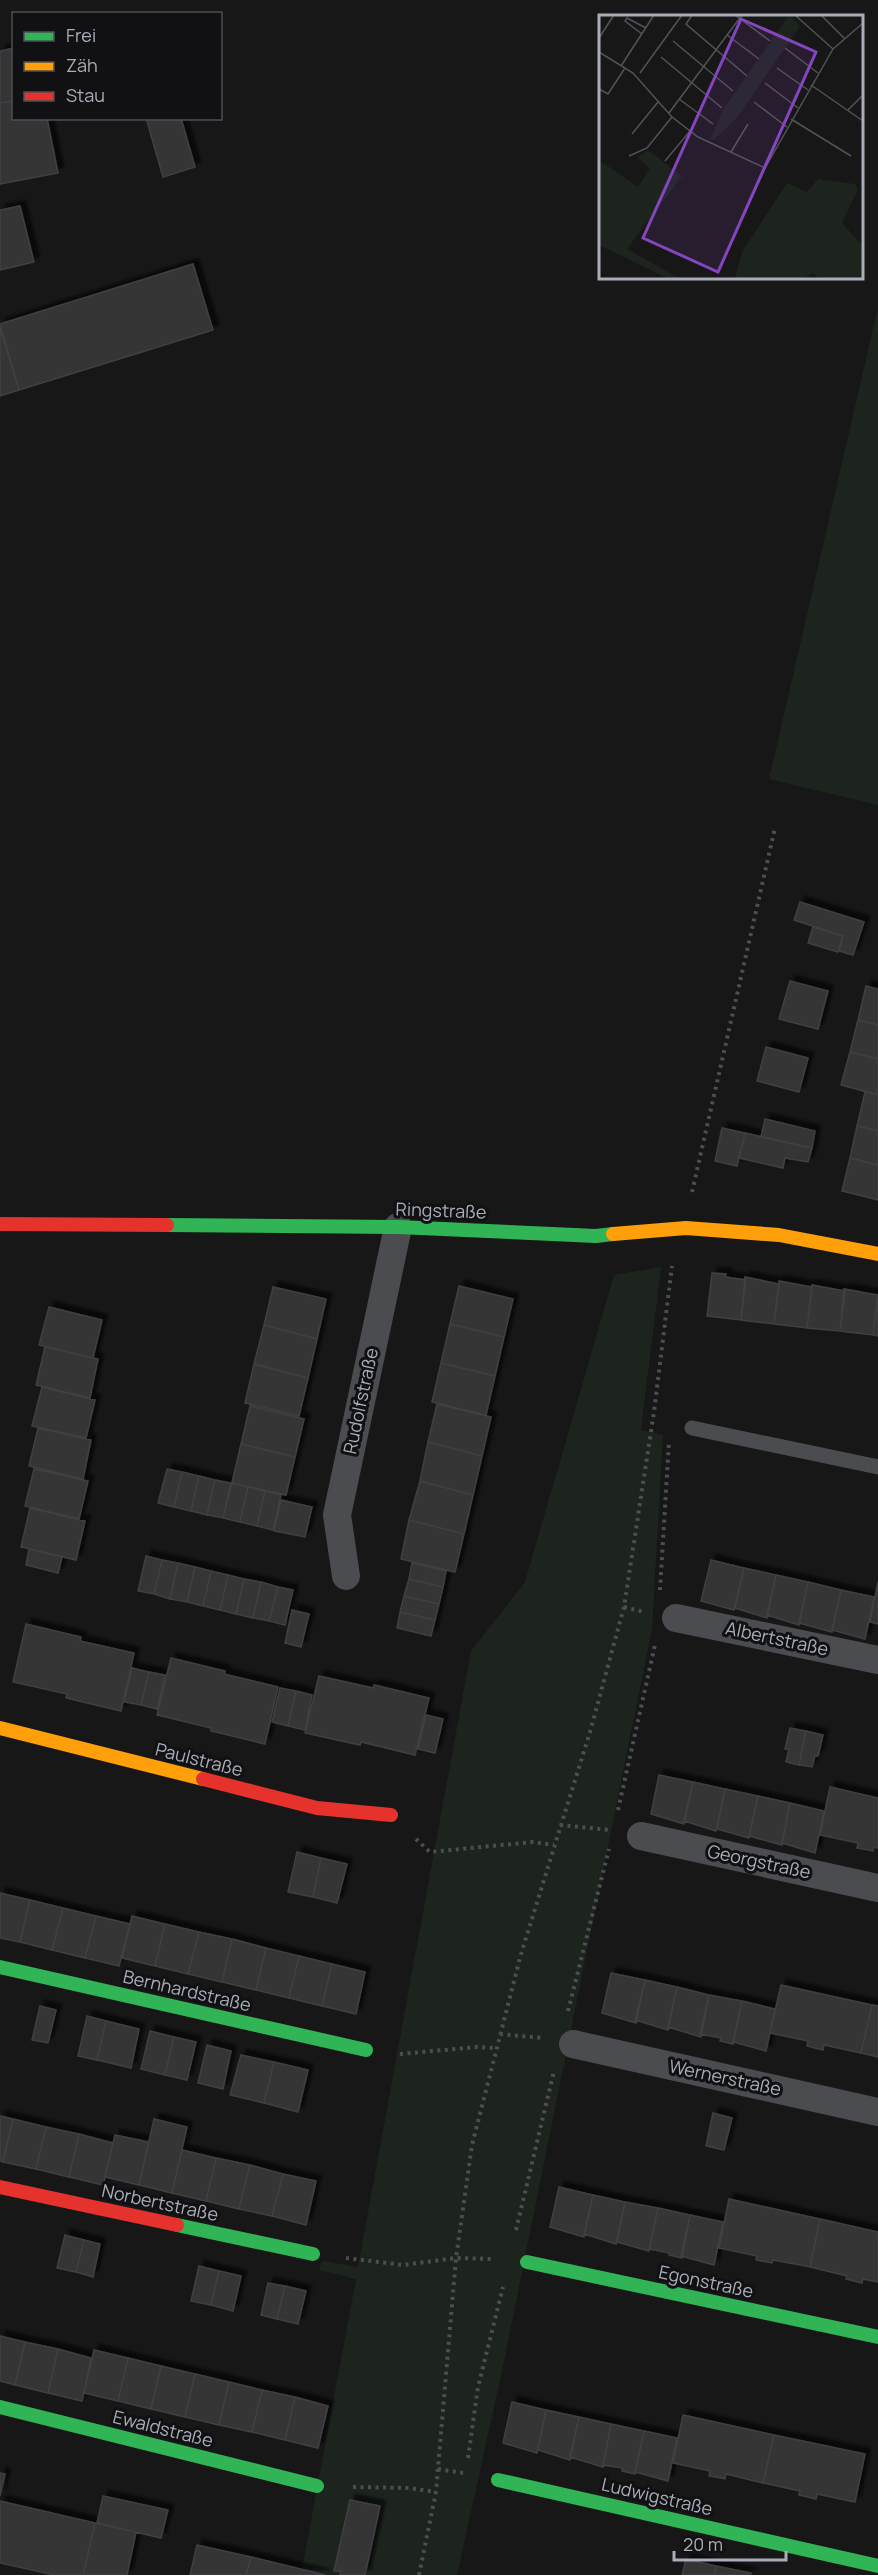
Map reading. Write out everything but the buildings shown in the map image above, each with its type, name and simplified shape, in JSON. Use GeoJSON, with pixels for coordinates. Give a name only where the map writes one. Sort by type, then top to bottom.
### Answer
{"type":"FeatureCollection","features":[{"type":"Feature","properties":{"kind":"street","name":"Ringstraße"},"geometry":{"type":"LineString","coordinates":[[0,1224],[398,1227],[596,1236],[681,1228],[779,1235],[878,1254]]}},
{"type":"Feature","properties":{"kind":"street","name":"Rudolfstraße"},"geometry":{"type":"LineString","coordinates":[[346,1576],[337,1515],[398,1227]]}},
{"type":"Feature","properties":{"kind":"street","name":"Albertstraße"},"geometry":{"type":"LineString","coordinates":[[668,1607],[878,1660]]}},
{"type":"Feature","properties":{"kind":"street","name":"Paulstraße"},"geometry":{"type":"LineString","coordinates":[[0,1728],[317,1808],[391,1815]]}},
{"type":"Feature","properties":{"kind":"street","name":"Georgstraße"},"geometry":{"type":"LineString","coordinates":[[627,1833],[878,1888]]}},
{"type":"Feature","properties":{"kind":"street","name":"Bernhardstraße"},"geometry":{"type":"LineString","coordinates":[[0,1966],[366,2050]]}},
{"type":"Feature","properties":{"kind":"street","name":"Wernerstraße"},"geometry":{"type":"LineString","coordinates":[[561,2042],[878,2112]]}},
{"type":"Feature","properties":{"kind":"street","name":"Norbertstraße"},"geometry":{"type":"LineString","coordinates":[[0,2187],[313,2254]]}},
{"type":"Feature","properties":{"kind":"street","name":"Egonstraße"},"geometry":{"type":"LineString","coordinates":[[527,2262],[878,2337]]}},
{"type":"Feature","properties":{"kind":"street","name":"Ewaldstraße"},"geometry":{"type":"LineString","coordinates":[[0,2408],[318,2486]]}},
{"type":"Feature","properties":{"kind":"street","name":"Ludwigstraße"},"geometry":{"type":"LineString","coordinates":[[498,2480],[878,2566]]}},
{"type":"Feature","properties":{"kind":"lane"},"geometry":{"type":"LineString","coordinates":[[693,1428],[878,1467]]}},
{"type":"Feature","properties":{"kind":"path"},"geometry":{"type":"LineString","coordinates":[[419,2575],[436,2492],[456,2258],[472,2145],[496,2048],[554,1845],[590,1732],[624,1607],[681,1228],[693,1186],[775,828]]}},
{"type":"Feature","properties":{"kind":"path"},"geometry":{"type":"LineString","coordinates":[[668,1607],[662,1529],[671,1424],[693,1428]]}},
{"type":"Feature","properties":{"kind":"path"},"geometry":{"type":"LineString","coordinates":[[438,2469],[465,2473],[478,2387],[497,2318],[561,2042],[627,1833],[656,1639]]}},
{"type":"Feature","properties":{"kind":"path"},"geometry":{"type":"LineString","coordinates":[[560,1825],[627,1833]]}},
{"type":"Feature","properties":{"kind":"path"},"geometry":{"type":"LineString","coordinates":[[430,1852],[533,1842],[554,1845]]}},
{"type":"Feature","properties":{"kind":"path"},"geometry":{"type":"LineString","coordinates":[[500,2034],[561,2042]]}},
{"type":"Feature","properties":{"kind":"path"},"geometry":{"type":"LineString","coordinates":[[405,2055],[477,2047],[496,2048]]}},
{"type":"Feature","properties":{"kind":"path"},"geometry":{"type":"LineString","coordinates":[[313,2254],[403,2265],[456,2258],[509,2259],[527,2262]]}},
{"type":"Feature","properties":{"kind":"path"},"geometry":{"type":"LineString","coordinates":[[318,2486],[409,2488],[436,2492]]}},
{"type":"Feature","properties":{"kind":"shaded area"},"geometry":{"type":"Polygon","coordinates":[[[878,307],[878,805],[769,779],[878,307]]]}},
{"type":"Feature","properties":{"kind":"shaded area"},"geometry":{"type":"Polygon","coordinates":[[[661,1267],[641,1430],[663,1435],[652,1629],[502,2371],[457,2575],[301,2575],[356,2279],[319,2270],[322,2261],[358,2267],[471,1651],[525,1582],[614,1275],[661,1267]]]}},
{"type":"Feature","properties":{"kind":"traffic: fast"},"geometry":{"type":"LineString","coordinates":[[167,1225],[398,1227],[596,1236],[613,1234]]}},
{"type":"Feature","properties":{"kind":"traffic: fast"},"geometry":{"type":"LineString","coordinates":[[0,1967],[366,2050]]}},
{"type":"Feature","properties":{"kind":"traffic: fast"},"geometry":{"type":"LineString","coordinates":[[177,2225],[313,2254]]}},
{"type":"Feature","properties":{"kind":"traffic: fast"},"geometry":{"type":"LineString","coordinates":[[527,2262],[878,2337]]}},
{"type":"Feature","properties":{"kind":"traffic: fast"},"geometry":{"type":"LineString","coordinates":[[0,2407],[317,2486]]}},
{"type":"Feature","properties":{"kind":"traffic: fast"},"geometry":{"type":"LineString","coordinates":[[498,2480],[878,2566]]}},
{"type":"Feature","properties":{"kind":"traffic: slow"},"geometry":{"type":"LineString","coordinates":[[613,1234],[686,1228],[779,1235],[878,1254]]}},
{"type":"Feature","properties":{"kind":"traffic: slow"},"geometry":{"type":"LineString","coordinates":[[0,1728],[203,1779]]}},
{"type":"Feature","properties":{"kind":"traffic: jam"},"geometry":{"type":"LineString","coordinates":[[0,1224],[167,1225]]}},
{"type":"Feature","properties":{"kind":"traffic: jam"},"geometry":{"type":"LineString","coordinates":[[203,1779],[317,1808],[391,1815]]}},
{"type":"Feature","properties":{"kind":"traffic: jam"},"geometry":{"type":"LineString","coordinates":[[0,2187],[177,2225]]}}]}
